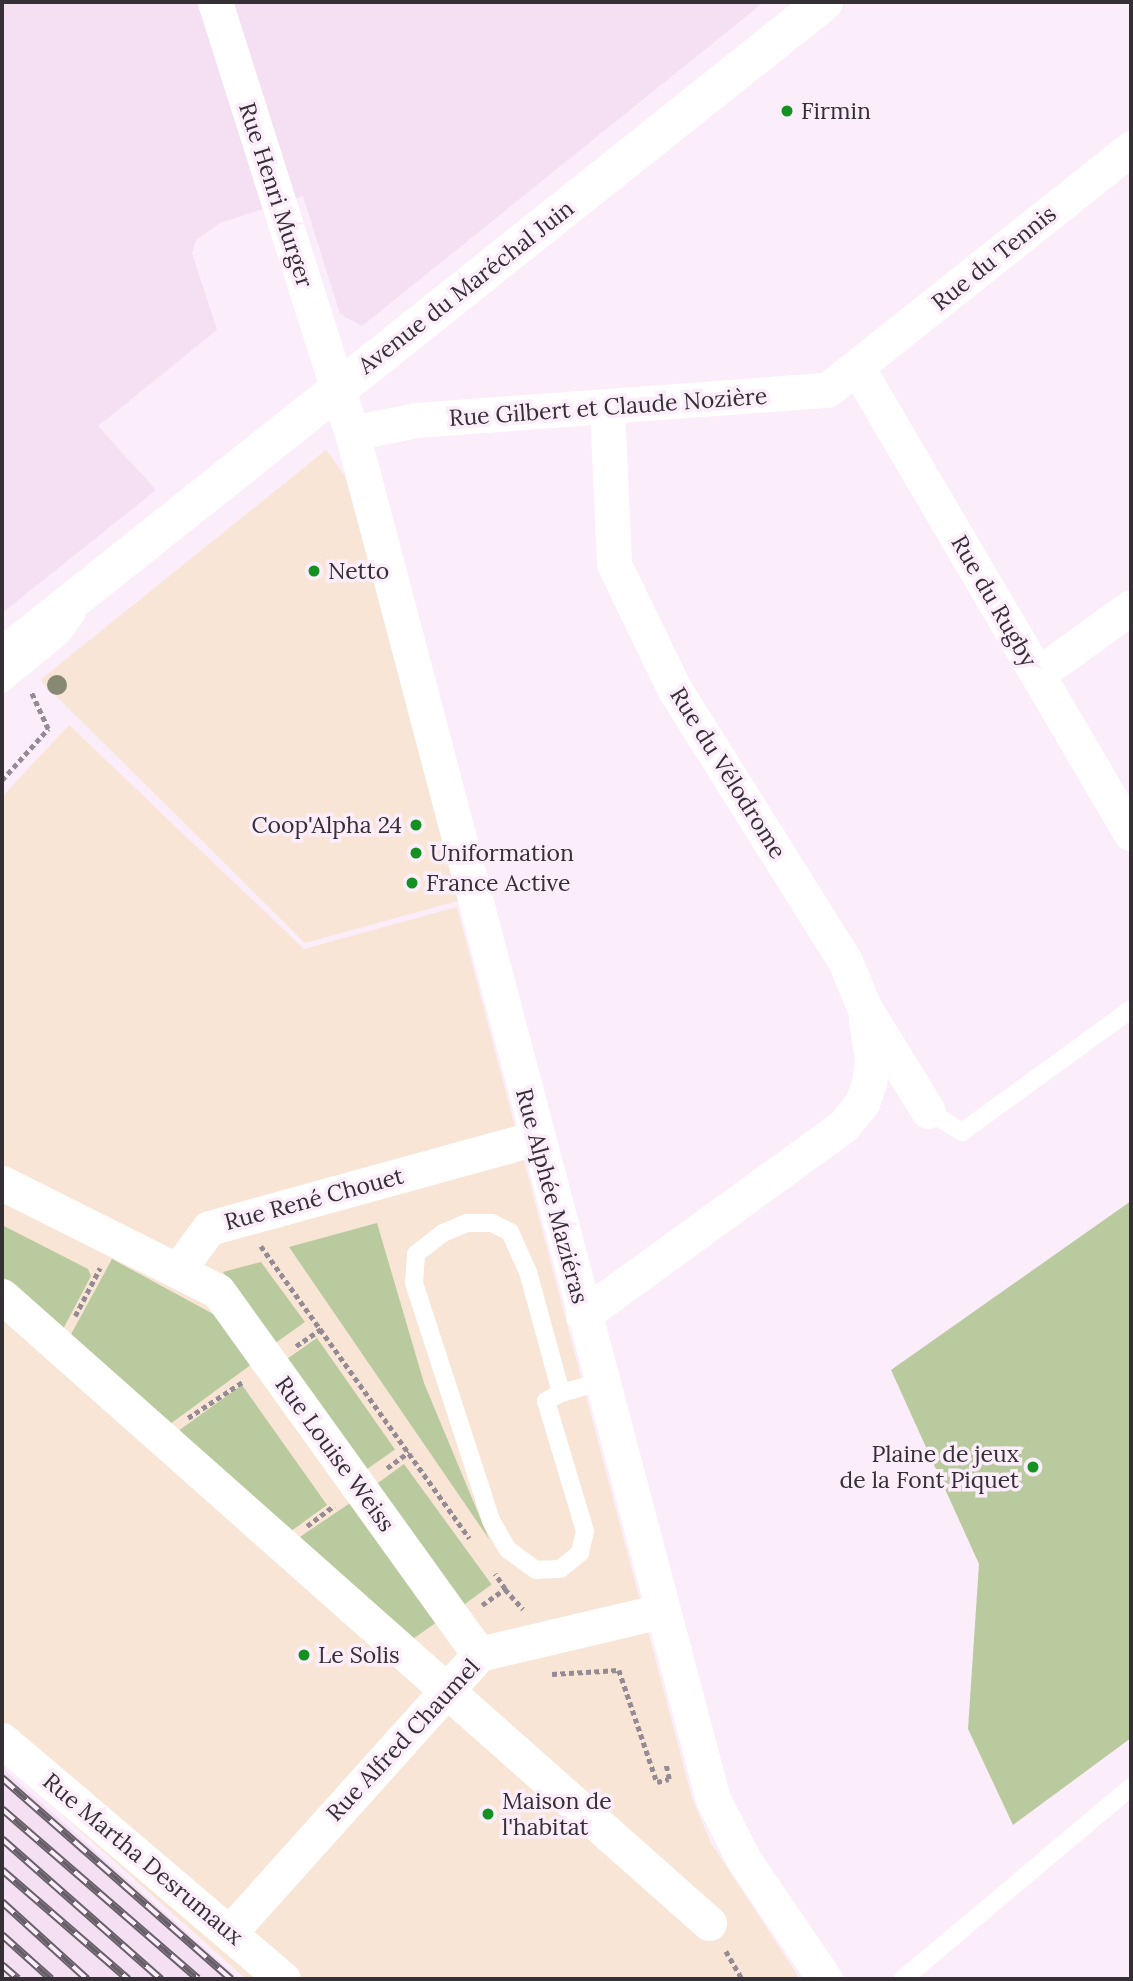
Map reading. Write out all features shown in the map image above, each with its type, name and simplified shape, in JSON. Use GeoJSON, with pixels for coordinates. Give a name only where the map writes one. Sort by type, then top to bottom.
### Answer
{"type":"FeatureCollection","features":[{"type":"Feature","properties":{"kind":"main road","name":"Avenue du Maréchal Juin"},"geometry":{"type":"LineString","coordinates":[[2,657],[824,2]]}},
{"type":"Feature","properties":{"kind":"street","name":"Rue Henri Murger"},"geometry":{"type":"LineString","coordinates":[[215,2],[338,387]]}},
{"type":"Feature","properties":{"kind":"street","name":"Rue du Tennis"},"geometry":{"type":"LineString","coordinates":[[857,367],[1131,148]]}},
{"type":"Feature","properties":{"kind":"street","name":"Rue Gilbert et Claude Nozière"},"geometry":{"type":"LineString","coordinates":[[352,433],[416,420],[607,409],[827,390],[857,367]]}},
{"type":"Feature","properties":{"kind":"street","name":"Rue du Rugby"},"geometry":{"type":"LineString","coordinates":[[857,367],[1131,834]]}},
{"type":"Feature","properties":{"kind":"street","name":"Rue Alphée Maziéras"},"geometry":{"type":"LineString","coordinates":[[338,387],[713,1799],[744,1860],[825,1979]]}},
{"type":"Feature","properties":{"kind":"street","name":"Rue du Vélodrome"},"geometry":{"type":"LineString","coordinates":[[607,409],[614,564],[675,690],[845,961],[864,1007],[928,1111]]}},
{"type":"Feature","properties":{"kind":"street"},"geometry":{"type":"LineString","coordinates":[[1038,674],[1131,607]]}},
{"type":"Feature","properties":{"kind":"street"},"geometry":{"type":"LineString","coordinates":[[583,1315],[843,1126],[862,1103],[869,1083],[872,1059],[864,1007]]}},
{"type":"Feature","properties":{"kind":"street","name":"Rue René Chouet"},"geometry":{"type":"LineString","coordinates":[[178,1270],[209,1228],[536,1138]]}},
{"type":"Feature","properties":{"kind":"street"},"geometry":{"type":"LineString","coordinates":[[2,1184],[178,1270]]}},
{"type":"Feature","properties":{"kind":"street","name":"Rue Louise Weiss"},"geometry":{"type":"LineString","coordinates":[[178,1270],[218,1291],[479,1654]]}},
{"type":"Feature","properties":{"kind":"street"},"geometry":{"type":"LineString","coordinates":[[2,1296],[709,1923]]}},
{"type":"Feature","properties":{"kind":"street","name":"Rue Alfred Chaumel"},"geometry":{"type":"LineString","coordinates":[[230,1932],[479,1654],[661,1611]]}},
{"type":"Feature","properties":{"kind":"street","name":"Rue Martha Desrumaux"},"geometry":{"type":"LineString","coordinates":[[2,1740],[200,1913],[230,1932],[284,1979]]}},
{"type":"Feature","properties":{"kind":"lane","name":"Avenue du Maréchal Juin"},"geometry":{"type":"LineString","coordinates":[[2,684],[61,636],[108,571]]}},
{"type":"Feature","properties":{"kind":"lane"},"geometry":{"type":"LineString","coordinates":[[928,1111],[961,1132],[1131,1009]]}},
{"type":"Feature","properties":{"kind":"lane"},"geometry":{"type":"LineString","coordinates":[[561,1393],[528,1272],[510,1232],[492,1223],[467,1223],[443,1233],[416,1254],[414,1283],[491,1520],[508,1550],[536,1570],[560,1569],[580,1553],[585,1531],[546,1401],[561,1393],[601,1382]]}},
{"type":"Feature","properties":{"kind":"lane"},"geometry":{"type":"LineString","coordinates":[[903,1979],[1131,1787]]}},
{"type":"Feature","properties":{"kind":"path"},"geometry":{"type":"LineString","coordinates":[[2,780],[48,729],[28,684]]}},
{"type":"Feature","properties":{"kind":"path"},"geometry":{"type":"LineString","coordinates":[[252,1236],[473,1543]]}},
{"type":"Feature","properties":{"kind":"path"},"geometry":{"type":"LineString","coordinates":[[59,1348],[100,1267]]}},
{"type":"Feature","properties":{"kind":"path"},"geometry":{"type":"LineString","coordinates":[[286,1353],[321,1329]]}},
{"type":"Feature","properties":{"kind":"path"},"geometry":{"type":"LineString","coordinates":[[159,1437],[254,1374]]}},
{"type":"Feature","properties":{"kind":"path"},"geometry":{"type":"LineString","coordinates":[[375,1476],[409,1452]]}},
{"type":"Feature","properties":{"kind":"path"},"geometry":{"type":"LineString","coordinates":[[281,1545],[340,1502]]}},
{"type":"Feature","properties":{"kind":"path"},"geometry":{"type":"LineString","coordinates":[[489,1566],[533,1620]]}},
{"type":"Feature","properties":{"kind":"path"},"geometry":{"type":"LineString","coordinates":[[485,1618],[478,1608],[506,1589]]}},
{"type":"Feature","properties":{"kind":"path"},"geometry":{"type":"LineString","coordinates":[[541,1674],[619,1670],[657,1782],[669,1779],[663,1752]]}},
{"type":"Feature","properties":{"kind":"shaded area"},"geometry":{"type":"Polygon","coordinates":[[[2,2],[764,2],[362,326],[340,314],[303,196],[220,223],[196,240],[192,253],[217,330],[98,426],[156,490],[2,613],[2,2]]]}},
{"type":"Feature","properties":{"kind":"shaded area"},"geometry":{"type":"Polygon","coordinates":[[[326,450],[345,476],[461,900],[305,943],[40,680],[326,450]]]}},
{"type":"Feature","properties":{"kind":"shaded area"},"geometry":{"type":"Polygon","coordinates":[[[69,725],[304,949],[457,907],[692,1798],[711,1843],[800,1979],[246,1979],[2,1761],[2,797],[69,725]]]}},
{"type":"Feature","properties":{"kind":"shaded area"},"geometry":{"type":"Polygon","coordinates":[[[2,1768],[239,1979],[2,1979],[2,1768]]]}},
{"type":"Feature","properties":{"kind":"green space","name":"Plaine de jeux de la Font Piquet"},"geometry":{"type":"Polygon","coordinates":[[[1131,1201],[1131,1738],[1013,1825],[968,1729],[979,1564],[891,1370],[1131,1201]]]}},
{"type":"Feature","properties":{"kind":"green space"},"geometry":{"type":"Polygon","coordinates":[[[377,1223],[424,1383],[489,1539],[289,1247],[377,1223]]]}},
{"type":"Feature","properties":{"kind":"green space"},"geometry":{"type":"Polygon","coordinates":[[[2,1225],[88,1269],[91,1276],[61,1333],[2,1281],[2,1225]]]}},
{"type":"Feature","properties":{"kind":"green space"},"geometry":{"type":"Polygon","coordinates":[[[112,1259],[215,1315],[252,1364],[166,1427],[68,1340],[112,1259]]]}},
{"type":"Feature","properties":{"kind":"green space"},"geometry":{"type":"Polygon","coordinates":[[[261,1262],[305,1322],[274,1344],[223,1272],[261,1262]]]}},
{"type":"Feature","properties":{"kind":"green space"},"geometry":{"type":"Polygon","coordinates":[[[317,1338],[395,1449],[364,1471],[286,1360],[317,1338]]]}},
{"type":"Feature","properties":{"kind":"green space"},"geometry":{"type":"Polygon","coordinates":[[[242,1385],[327,1505],[287,1534],[174,1434],[242,1385]]]}},
{"type":"Feature","properties":{"kind":"green space"},"geometry":{"type":"Polygon","coordinates":[[[404,1464],[492,1585],[462,1606],[375,1485],[404,1464]]]}},
{"type":"Feature","properties":{"kind":"green space"},"geometry":{"type":"Polygon","coordinates":[[[353,1501],[437,1622],[410,1641],[294,1541],[353,1501]]]}},
{"type":"Feature","properties":{"kind":"railway"},"geometry":{"type":"LineString","coordinates":[[2,1778],[231,1979]]}},
{"type":"Feature","properties":{"kind":"railway"},"geometry":{"type":"LineString","coordinates":[[2,1809],[198,1979]]}},
{"type":"Feature","properties":{"kind":"railway"},"geometry":{"type":"LineString","coordinates":[[2,1839],[161,1979]]}},
{"type":"Feature","properties":{"kind":"railway"},"geometry":{"type":"LineString","coordinates":[[2,1870],[128,1979]]}},
{"type":"Feature","properties":{"kind":"railway"},"geometry":{"type":"LineString","coordinates":[[2,1902],[87,1979]]}},
{"type":"Feature","properties":{"kind":"railway"},"geometry":{"type":"LineString","coordinates":[[2,1935],[51,1979]]}},
{"type":"Feature","properties":{"kind":"railway"},"geometry":{"type":"LineString","coordinates":[[2,1965],[18,1979]]}},
{"type":"Feature","properties":{"kind":"place","name":"Firmin"},"geometry":{"type":"Point","coordinates":[787,111]}},
{"type":"Feature","properties":{"kind":"place","name":"Netto"},"geometry":{"type":"Point","coordinates":[314,571]}},
{"type":"Feature","properties":{"kind":"place","name":"Coop'Alpha 24"},"geometry":{"type":"Point","coordinates":[416,825]}},
{"type":"Feature","properties":{"kind":"place","name":"Uniformation"},"geometry":{"type":"Point","coordinates":[416,853]}},
{"type":"Feature","properties":{"kind":"place","name":"France Active"},"geometry":{"type":"Point","coordinates":[412,883]}},
{"type":"Feature","properties":{"kind":"place","name":"Plaine de jeux de la Font Piquet"},"geometry":{"type":"Point","coordinates":[1033,1467]}},
{"type":"Feature","properties":{"kind":"place","name":"Le Solis"},"geometry":{"type":"Point","coordinates":[304,1655]}},
{"type":"Feature","properties":{"kind":"place","name":"Maison de l'habitat"},"geometry":{"type":"Point","coordinates":[488,1814]}}]}
